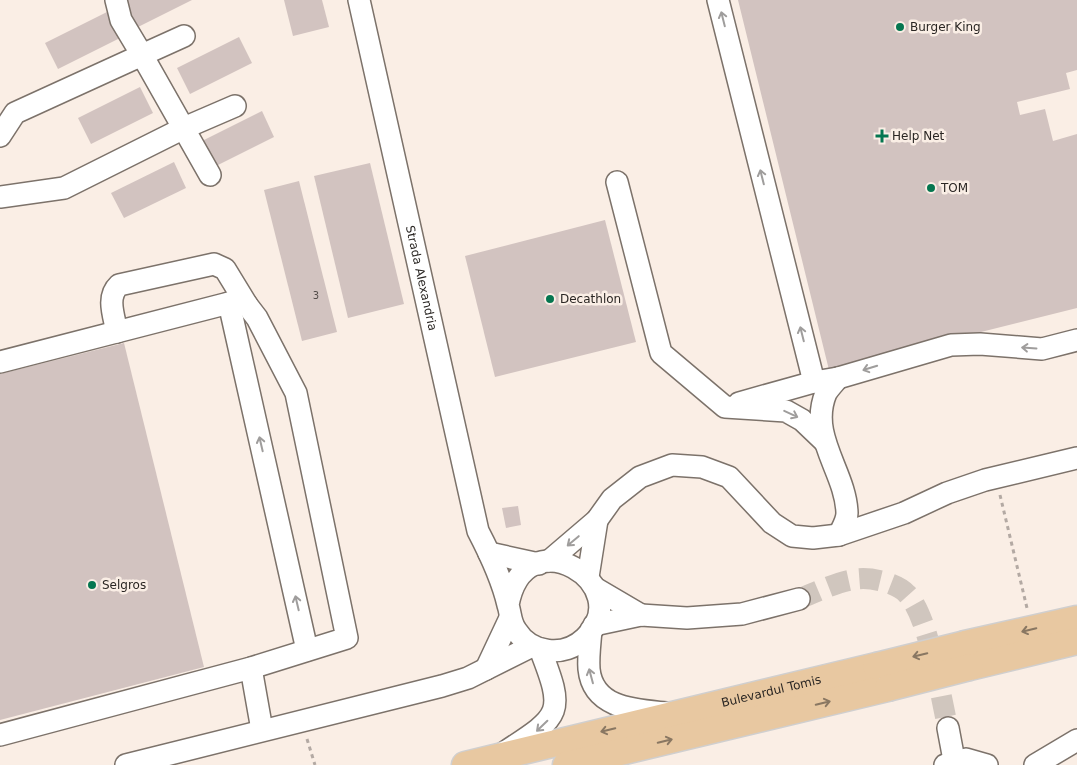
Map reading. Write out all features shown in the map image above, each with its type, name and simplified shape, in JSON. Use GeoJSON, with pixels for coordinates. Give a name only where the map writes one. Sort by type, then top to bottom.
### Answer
{"type":"FeatureCollection","features":[{"type":"Feature","properties":{"kind":"main road","name":"Bulevardul Tomis"},"geometry":{"type":"LineString","coordinates":[[566,765],[882,677],[968,656],[1077,619]]}},
{"type":"Feature","properties":{"kind":"main road","name":"Bulevardul Tomis"},"geometry":{"type":"LineString","coordinates":[[968,656],[1077,641]]}},
{"type":"Feature","properties":{"kind":"main road","name":"Bulevardul Tomis"},"geometry":{"type":"LineString","coordinates":[[465,765],[677,714],[882,677]]}},
{"type":"Feature","properties":{"kind":"street"},"geometry":{"type":"LineString","coordinates":[[116,0],[121,20],[210,175]]}},
{"type":"Feature","properties":{"kind":"street","name":"Strada Alexandria"},"geometry":{"type":"LineString","coordinates":[[358,0],[478,531],[489,553],[509,612]]}},
{"type":"Feature","properties":{"kind":"street"},"geometry":{"type":"LineString","coordinates":[[718,0],[814,382]]}},
{"type":"Feature","properties":{"kind":"street"},"geometry":{"type":"LineString","coordinates":[[0,136],[15,113],[184,36]]}},
{"type":"Feature","properties":{"kind":"street"},"geometry":{"type":"LineString","coordinates":[[0,197],[64,188],[184,128],[235,106]]}},
{"type":"Feature","properties":{"kind":"street"},"geometry":{"type":"LineString","coordinates":[[617,182],[661,353],[726,407],[786,411],[802,420],[824,441]]}},
{"type":"Feature","properties":{"kind":"street"},"geometry":{"type":"LineString","coordinates":[[116,332],[111,299],[113,290],[119,285],[214,264],[225,269],[238,304],[307,650]]}},
{"type":"Feature","properties":{"kind":"street"},"geometry":{"type":"LineString","coordinates":[[0,362],[116,332],[238,304],[257,318],[296,393],[347,638],[251,668],[0,735]]}},
{"type":"Feature","properties":{"kind":"street"},"geometry":{"type":"LineString","coordinates":[[726,407],[814,382],[838,378],[951,345],[980,344],[1042,349],[1077,340]]}},
{"type":"Feature","properties":{"kind":"street"},"geometry":{"type":"LineString","coordinates":[[838,378],[826,392],[822,410],[824,441],[843,492],[847,514],[839,535]]}},
{"type":"Feature","properties":{"kind":"street"},"geometry":{"type":"LineString","coordinates":[[486,669],[509,612],[511,592],[517,580],[526,570],[544,562],[597,520],[612,499],[640,477],[672,465],[702,467],[729,477],[772,523],[792,536],[813,538],[839,535],[914,510],[947,493],[985,480],[1077,458]]}},
{"type":"Feature","properties":{"kind":"street"},"geometry":{"type":"LineString","coordinates":[[597,520],[592,583],[598,613],[593,627],[591,677],[595,688],[605,699],[619,707],[677,714]]}},
{"type":"Feature","properties":{"kind":"street"},"geometry":{"type":"LineString","coordinates":[[489,553],[544,562],[564,562],[577,568],[592,583],[641,615]]}},
{"type":"Feature","properties":{"kind":"street"},"geometry":{"type":"LineString","coordinates":[[509,612],[522,639],[536,647],[565,650],[580,642],[593,627],[641,615],[687,618],[742,614],[799,599]]}},
{"type":"Feature","properties":{"kind":"street"},"geometry":{"type":"LineString","coordinates":[[126,765],[442,686],[536,647]]}},
{"type":"Feature","properties":{"kind":"street"},"geometry":{"type":"LineString","coordinates":[[497,757],[538,731],[547,722],[554,710],[556,698],[554,684],[536,647]]}},
{"type":"Feature","properties":{"kind":"street"},"geometry":{"type":"LineString","coordinates":[[251,668],[262,730]]}},
{"type":"Feature","properties":{"kind":"street"},"geometry":{"type":"LineString","coordinates":[[948,728],[950,763],[966,759],[987,765]]}},
{"type":"Feature","properties":{"kind":"street"},"geometry":{"type":"LineString","coordinates":[[1035,765],[1077,740]]}},
{"type":"Feature","properties":{"kind":"path"},"geometry":{"type":"LineString","coordinates":[[999,489],[1027,608]]}},
{"type":"Feature","properties":{"kind":"path"},"geometry":{"type":"LineString","coordinates":[[305,732],[314,765]]}},
{"type":"Feature","properties":{"kind":"building"},"geometry":{"type":"Polygon","coordinates":[[[128,0],[192,0],[134,29],[121,3],[128,0]]]}},
{"type":"Feature","properties":{"kind":"building"},"geometry":{"type":"Polygon","coordinates":[[[284,0],[322,0],[329,27],[293,36],[284,0]]]}},
{"type":"Feature","properties":{"kind":"building","name":"TOM"},"geometry":{"type":"Polygon","coordinates":[[[738,0],[1077,0],[1077,70],[1066,73],[1070,89],[1017,102],[1020,115],[1045,109],[1053,141],[1077,134],[1077,308],[829,370],[738,0]]]}},
{"type":"Feature","properties":{"kind":"building"},"geometry":{"type":"Polygon","coordinates":[[[107,12],[120,38],[58,69],[45,43],[107,12]]]}},
{"type":"Feature","properties":{"kind":"building"},"geometry":{"type":"Polygon","coordinates":[[[239,37],[252,63],[190,94],[177,68],[239,37]]]}},
{"type":"Feature","properties":{"kind":"building"},"geometry":{"type":"Polygon","coordinates":[[[140,87],[153,113],[91,144],[78,118],[140,87]]]}},
{"type":"Feature","properties":{"kind":"building"},"geometry":{"type":"Polygon","coordinates":[[[262,111],[274,137],[212,168],[200,142],[262,111]]]}},
{"type":"Feature","properties":{"kind":"building"},"geometry":{"type":"Polygon","coordinates":[[[174,162],[186,188],[124,218],[111,193],[174,162]]]}},
{"type":"Feature","properties":{"kind":"building"},"geometry":{"type":"Polygon","coordinates":[[[370,163],[404,304],[348,318],[314,176],[370,163]]]}},
{"type":"Feature","properties":{"kind":"building"},"geometry":{"type":"Polygon","coordinates":[[[299,181],[337,332],[302,341],[264,190],[299,181]]]}},
{"type":"Feature","properties":{"kind":"building","name":"Decathlon"},"geometry":{"type":"Polygon","coordinates":[[[605,220],[636,342],[495,377],[465,256],[605,220]]]}},
{"type":"Feature","properties":{"kind":"building","name":"Selgros"},"geometry":{"type":"Polygon","coordinates":[[[124,343],[204,667],[0,720],[0,374],[124,343]]]}},
{"type":"Feature","properties":{"kind":"building"},"geometry":{"type":"Polygon","coordinates":[[[518,506],[521,525],[506,528],[502,508],[518,506]]]}},
{"type":"Feature","properties":{"kind":"tunnel"},"geometry":{"type":"LineString","coordinates":[[799,599],[835,584],[857,579],[884,582],[903,590],[915,605],[928,637],[948,728]]}},
{"type":"Feature","properties":{"kind":"place","name":"Burger King"},"geometry":{"type":"Point","coordinates":[900,27]}},
{"type":"Feature","properties":{"kind":"place","name":"Help Net"},"geometry":{"type":"Point","coordinates":[882,136]}},
{"type":"Feature","properties":{"kind":"place","name":"TOM"},"geometry":{"type":"Point","coordinates":[931,188]}},
{"type":"Feature","properties":{"kind":"place","name":"Decathlon"},"geometry":{"type":"Point","coordinates":[550,299]}},
{"type":"Feature","properties":{"kind":"place","name":"Selgros"},"geometry":{"type":"Point","coordinates":[92,585]}}]}
